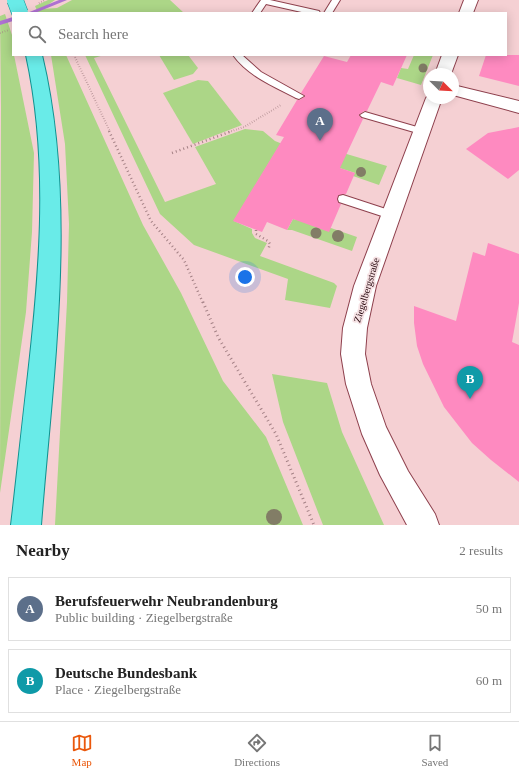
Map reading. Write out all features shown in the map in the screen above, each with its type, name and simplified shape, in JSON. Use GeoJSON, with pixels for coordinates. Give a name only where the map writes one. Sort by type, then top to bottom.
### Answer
{"type":"FeatureCollection","features":[{"type":"Feature","properties":{"kind":"main road"},"geometry":{"type":"LineString","coordinates":[[16,0],[20,12]]}},
{"type":"Feature","properties":{"kind":"main road"},"geometry":{"type":"LineString","coordinates":[[26,525],[47,306],[50,227],[49,149],[42,90],[34,56]]}},
{"type":"Feature","properties":{"kind":"street"},"geometry":{"type":"LineString","coordinates":[[466,12],[471,0]]}},
{"type":"Feature","properties":{"kind":"street"},"geometry":{"type":"LineString","coordinates":[[445,68],[450,56]]}},
{"type":"Feature","properties":{"kind":"street"},"geometry":{"type":"LineString","coordinates":[[459,92],[519,107]]}},
{"type":"Feature","properties":{"kind":"street","name":"Ziegelbergstraße"},"geometry":{"type":"LineString","coordinates":[[424,525],[395,478],[370,421],[358,383],[353,356],[357,315],[365,286],[432,104]]}},
{"type":"Feature","properties":{"kind":"lane"},"geometry":{"type":"LineString","coordinates":[[257,12],[265,0],[312,12]]}},
{"type":"Feature","properties":{"kind":"lane"},"geometry":{"type":"LineString","coordinates":[[329,12],[336,0]]}},
{"type":"Feature","properties":{"kind":"lane"},"geometry":{"type":"LineString","coordinates":[[238,56],[243,63],[262,78],[299,96]]}},
{"type":"Feature","properties":{"kind":"lane"},"geometry":{"type":"LineString","coordinates":[[365,115],[422,131]]}},
{"type":"Feature","properties":{"kind":"lane"},"geometry":{"type":"LineString","coordinates":[[343,199],[391,215]]}},
{"type":"Feature","properties":{"kind":"path"},"geometry":{"type":"LineString","coordinates":[[74,56],[151,221],[184,260],[218,337],[276,434],[314,525]]}},
{"type":"Feature","properties":{"kind":"path"},"geometry":{"type":"LineString","coordinates":[[172,153],[244,127],[294,97],[299,96]]}},
{"type":"Feature","properties":{"kind":"path"},"geometry":{"type":"LineString","coordinates":[[256,230],[256,234],[268,241],[270,244],[268,250]]}},
{"type":"Feature","properties":{"kind":"green space"},"geometry":{"type":"Polygon","coordinates":[[[48,0],[55,0],[42,9],[57,8],[72,0],[170,0],[183,12],[38,12],[35,6],[48,0]]]}},
{"type":"Feature","properties":{"kind":"green space"},"geometry":{"type":"Polygon","coordinates":[[[5,14],[12,35],[12,56],[14,56],[34,153],[32,232],[26,312],[0,493],[1,107],[0,16],[5,14]]]}},
{"type":"Feature","properties":{"kind":"green space"},"geometry":{"type":"Polygon","coordinates":[[[51,56],[66,56],[143,225],[181,293],[223,381],[266,437],[303,525],[55,525],[67,302],[69,224],[65,144],[51,56]]]}},
{"type":"Feature","properties":{"kind":"green space"},"geometry":{"type":"Polygon","coordinates":[[[85,56],[101,56],[94,58],[165,202],[216,184],[195,147],[245,129],[263,131],[275,141],[285,145],[275,153],[234,221],[252,229],[252,233],[255,238],[267,243],[260,256],[334,283],[337,286],[330,308],[285,300],[288,279],[194,245],[160,214],[85,56]]]}},
{"type":"Feature","properties":{"kind":"green space"},"geometry":{"type":"Polygon","coordinates":[[[160,56],[189,56],[198,68],[193,74],[174,80],[160,56]]]}},
{"type":"Feature","properties":{"kind":"green space"},"geometry":{"type":"Polygon","coordinates":[[[414,56],[433,56],[428,68],[423,68],[423,80],[421,85],[397,78],[401,68],[408,69],[414,56]]]}},
{"type":"Feature","properties":{"kind":"green space"},"geometry":{"type":"Polygon","coordinates":[[[198,80],[208,81],[242,125],[193,144],[163,93],[198,80]]]}},
{"type":"Feature","properties":{"kind":"green space"},"geometry":{"type":"Polygon","coordinates":[[[313,144],[387,166],[379,185],[353,176],[355,173],[306,157],[313,144]]]}},
{"type":"Feature","properties":{"kind":"green space"},"geometry":{"type":"Polygon","coordinates":[[[293,219],[331,228],[357,237],[352,251],[292,230],[287,230],[293,219]]]}},
{"type":"Feature","properties":{"kind":"green space"},"geometry":{"type":"Polygon","coordinates":[[[272,374],[327,383],[342,432],[384,525],[323,525],[283,422],[272,374]]]}},
{"type":"Feature","properties":{"kind":"building"},"geometry":{"type":"Polygon","coordinates":[[[519,55],[519,86],[479,76],[486,56],[519,55]]]}},
{"type":"Feature","properties":{"kind":"building"},"geometry":{"type":"Polygon","coordinates":[[[324,56],[347,62],[350,56],[407,56],[393,86],[381,82],[367,111],[364,111],[359,115],[363,119],[340,168],[355,173],[346,194],[338,196],[338,202],[341,204],[329,232],[293,219],[287,230],[267,222],[262,232],[233,221],[284,137],[276,135],[297,100],[300,100],[305,96],[301,93],[324,56]]]}},
{"type":"Feature","properties":{"kind":"building"},"geometry":{"type":"Polygon","coordinates":[[[519,127],[519,170],[508,179],[466,149],[488,133],[519,127]]]}},
{"type":"Feature","properties":{"kind":"building"},"geometry":{"type":"Polygon","coordinates":[[[488,243],[519,254],[519,303],[512,342],[519,345],[519,482],[472,443],[444,407],[423,364],[417,346],[414,323],[414,306],[456,321],[473,252],[485,256],[488,243]]]}},
{"type":"Feature","properties":{"kind":"waterway"},"geometry":{"type":"LineString","coordinates":[[33,12],[64,0]]}},
{"type":"Feature","properties":{"kind":"waterway"},"geometry":{"type":"LineString","coordinates":[[0,23],[12,19]]}},
{"type":"Feature","properties":{"kind":"place","name":"Berufsfeuerwehr Neubrandenburg"},"geometry":{"type":"Point","coordinates":[320,141]}},
{"type":"Feature","properties":{"kind":"place","name":"Deutsche Bundesbank"},"geometry":{"type":"Point","coordinates":[470,399]}}]}
